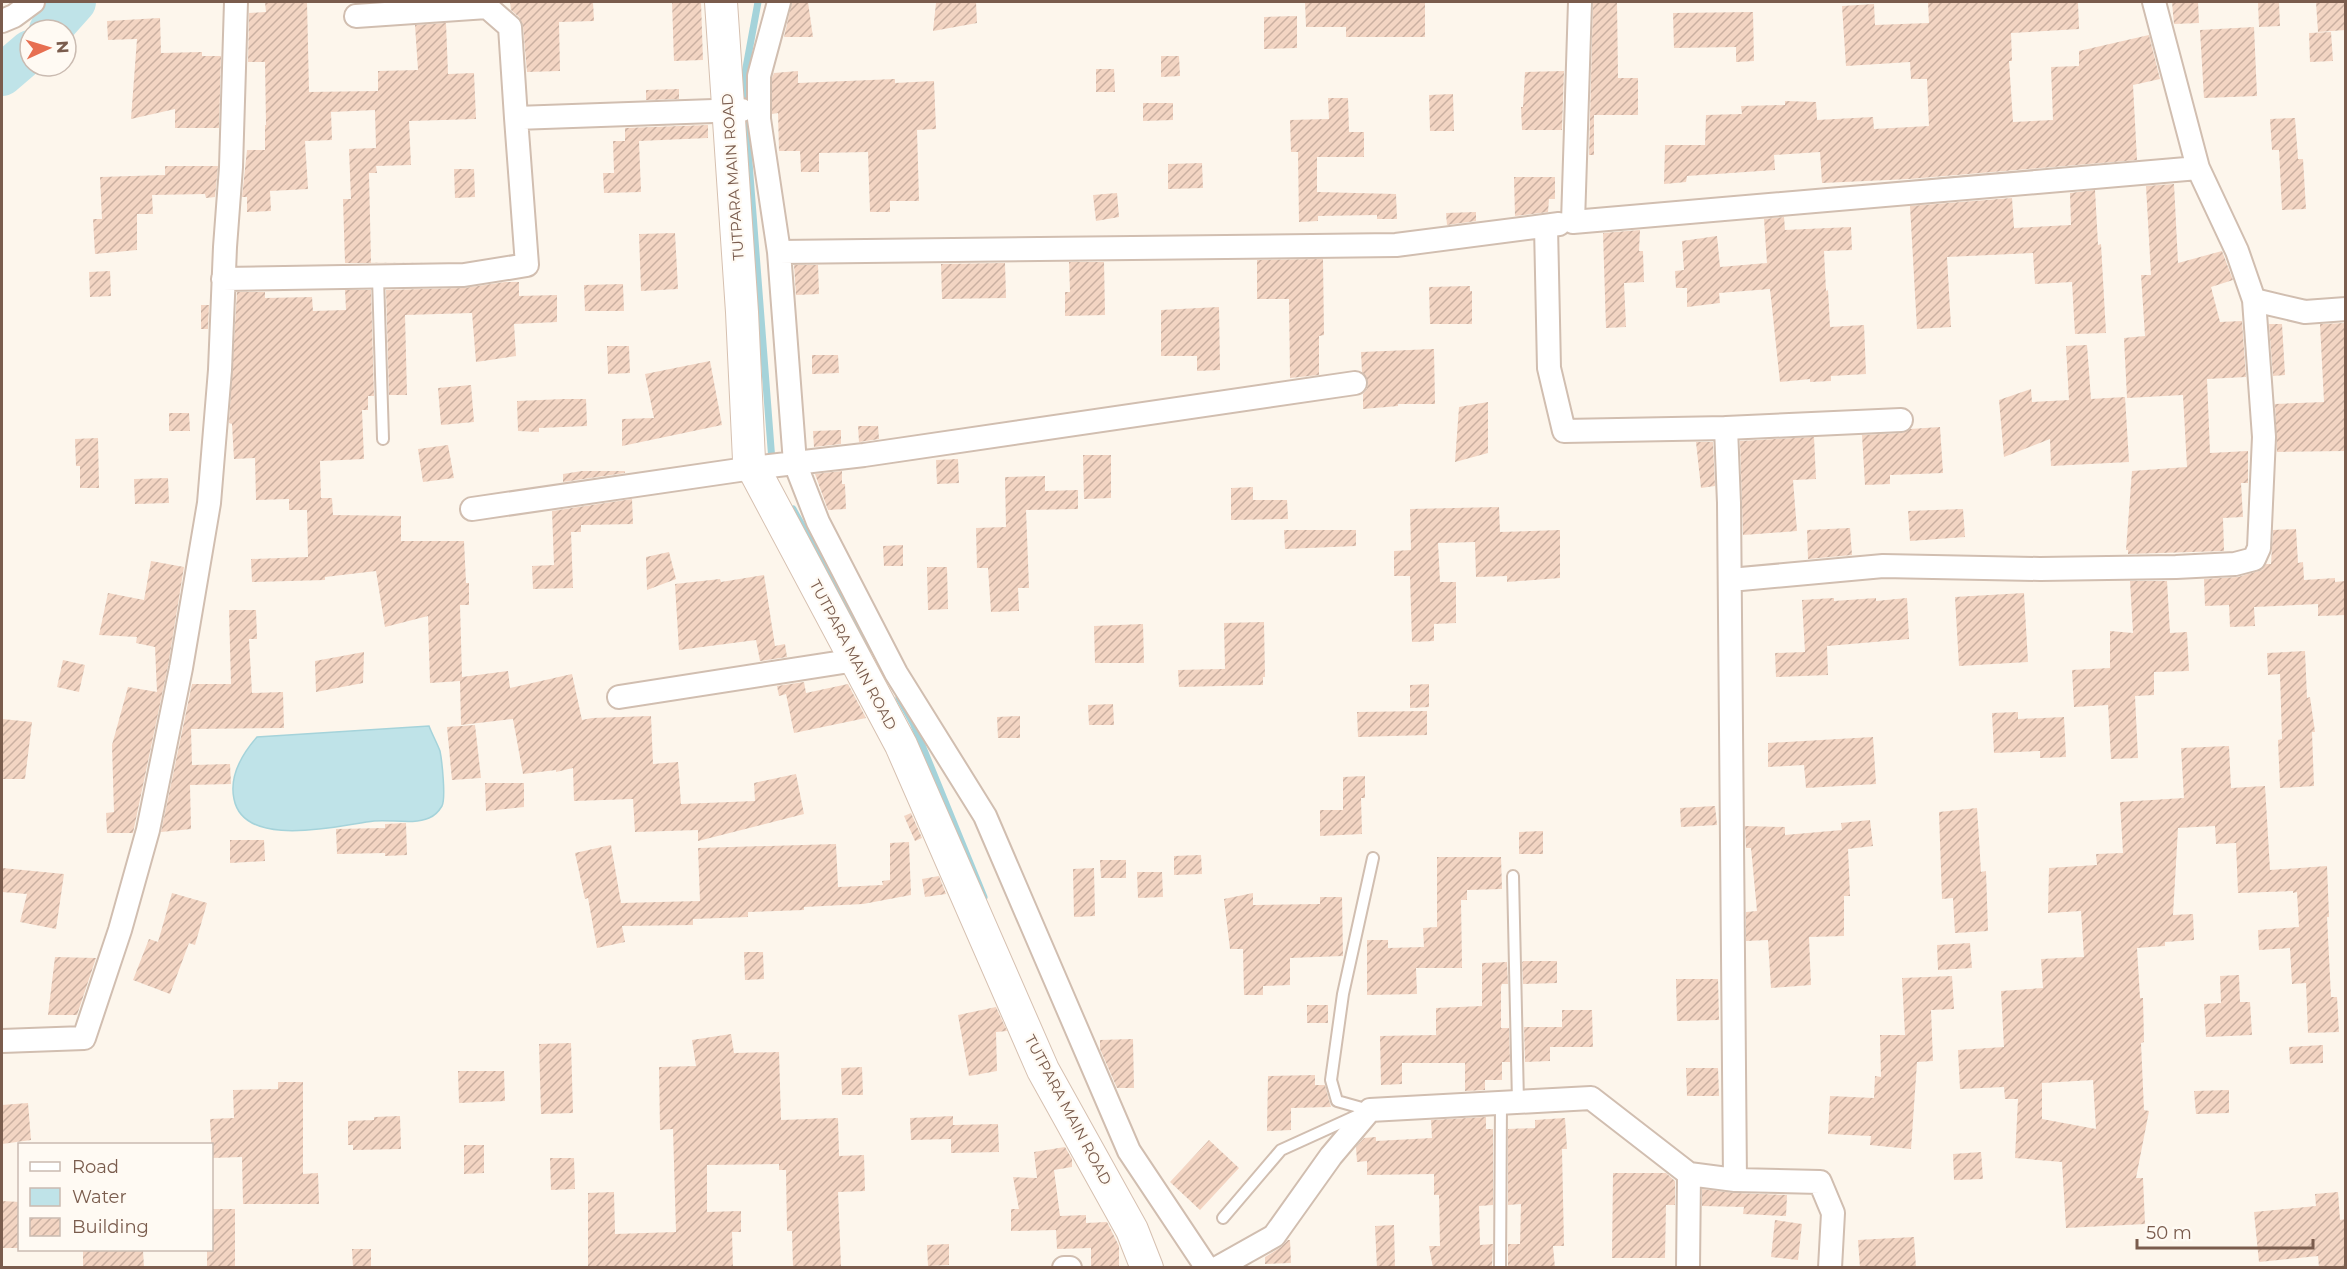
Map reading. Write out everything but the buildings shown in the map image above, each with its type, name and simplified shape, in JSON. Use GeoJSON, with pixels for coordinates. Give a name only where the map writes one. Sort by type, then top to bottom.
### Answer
{"type":"FeatureCollection","features":[{"type":"Feature","properties":{"kind":"street"},"geometry":{"type":"LineString","coordinates":[[6,13],[33,2]]}},
{"type":"Feature","properties":{"kind":"street"},"geometry":{"type":"LineString","coordinates":[[2,1041],[84,1038],[126,908],[148,830],[181,668],[209,503],[220,370],[235,78],[236,2]]}},
{"type":"Feature","properties":{"kind":"street","name":"TUTPARA MAIN ROAD"},"geometry":{"type":"LineString","coordinates":[[721,2],[742,312],[749,460],[774,466],[856,660],[901,745],[1043,1070],[1132,1230],[1147,1268]]}},
{"type":"Feature","properties":{"kind":"street"},"geometry":{"type":"LineString","coordinates":[[780,2],[759,76],[759,109],[778,252],[774,466],[819,522],[896,673],[985,816],[1129,1151],[1207,1268]]}},
{"type":"Feature","properties":{"kind":"street"},"geometry":{"type":"LineString","coordinates":[[1573,222],[1580,2]]}},
{"type":"Feature","properties":{"kind":"street"},"geometry":{"type":"LineString","coordinates":[[1730,580],[1883,566],[2176,567],[2235,564],[2254,559],[2259,548],[2264,437],[2254,300],[2237,251],[2198,168],[2154,2]]}},
{"type":"Feature","properties":{"kind":"street"},"geometry":{"type":"LineString","coordinates":[[223,279],[464,275],[526,265],[510,27],[487,7],[356,16]]}},
{"type":"Feature","properties":{"kind":"street"},"geometry":{"type":"LineString","coordinates":[[516,118],[759,109]]}},
{"type":"Feature","properties":{"kind":"street"},"geometry":{"type":"LineString","coordinates":[[778,252],[1396,245],[1573,222],[2198,168]]}},
{"type":"Feature","properties":{"kind":"street"},"geometry":{"type":"LineString","coordinates":[[1546,226],[1549,368],[1564,431],[1726,428],[1901,420]]}},
{"type":"Feature","properties":{"kind":"street"},"geometry":{"type":"LineString","coordinates":[[2254,300],[2305,312],[2346,309]]}},
{"type":"Feature","properties":{"kind":"street"},"geometry":{"type":"LineString","coordinates":[[472,509],[887,452],[1355,383]]}},
{"type":"Feature","properties":{"kind":"street"},"geometry":{"type":"LineString","coordinates":[[1726,428],[1730,580],[1735,1180]]}},
{"type":"Feature","properties":{"kind":"street"},"geometry":{"type":"LineString","coordinates":[[619,697],[856,660]]}},
{"type":"Feature","properties":{"kind":"street"},"geometry":{"type":"LineString","coordinates":[[1217,1268],[1274,1236],[1331,1156],[1370,1110],[1592,1098],[1689,1174],[1735,1180],[1820,1182],[1833,1213],[1830,1268]]}},
{"type":"Feature","properties":{"kind":"street"},"geometry":{"type":"LineString","coordinates":[[1688,1268],[1689,1174]]}},
{"type":"Feature","properties":{"kind":"street"},"geometry":{"type":"LineString","coordinates":[[1064,1268],[1070,1268]]}},
{"type":"Feature","properties":{"kind":"lane"},"geometry":{"type":"LineString","coordinates":[[378,278],[382,439]]}},
{"type":"Feature","properties":{"kind":"lane"},"geometry":{"type":"LineString","coordinates":[[1370,1110],[1337,1101],[1332,1080],[1343,994],[1373,858]]}},
{"type":"Feature","properties":{"kind":"lane"},"geometry":{"type":"LineString","coordinates":[[1500,1268],[1509,1102],[1513,876]]}},
{"type":"Feature","properties":{"kind":"lane"},"geometry":{"type":"LineString","coordinates":[[1223,1218],[1281,1150],[1370,1110]]}},
{"type":"Feature","properties":{"kind":"water"},"geometry":{"type":"Polygon","coordinates":[[[429,726],[440,751],[444,795],[442,806],[429,818],[416,821],[374,821],[295,831],[273,829],[255,825],[241,815],[234,799],[235,773],[257,737],[429,726]]]}},
{"type":"Feature","properties":{"kind":"waterway"},"geometry":{"type":"LineString","coordinates":[[61,18],[75,2]]}},
{"type":"Feature","properties":{"kind":"waterway"},"geometry":{"type":"LineString","coordinates":[[758,2],[743,84],[772,461]]}},
{"type":"Feature","properties":{"kind":"waterway"},"geometry":{"type":"LineString","coordinates":[[2,75],[18,61]]}},
{"type":"Feature","properties":{"kind":"waterway"},"geometry":{"type":"LineString","coordinates":[[793,509],[871,649]]}},
{"type":"Feature","properties":{"kind":"waterway"},"geometry":{"type":"LineString","coordinates":[[899,698],[913,723],[984,897]]}}]}
